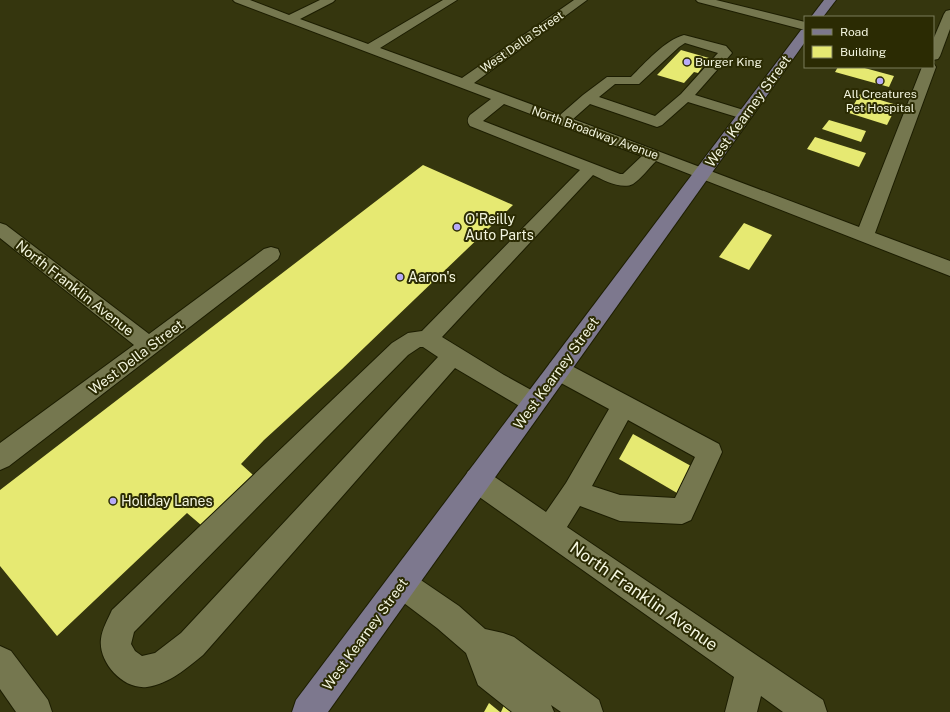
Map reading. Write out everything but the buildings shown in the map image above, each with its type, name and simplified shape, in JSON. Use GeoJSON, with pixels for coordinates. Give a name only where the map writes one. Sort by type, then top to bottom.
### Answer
{"type":"FeatureCollection","features":[{"type":"Feature","properties":{"kind":"main road"},"geometry":{"type":"LineString","coordinates":[[818,16],[830,0]]}},
{"type":"Feature","properties":{"kind":"main road","name":"West Kearney Street"},"geometry":{"type":"LineString","coordinates":[[308,712],[804,34]]}},
{"type":"Feature","properties":{"kind":"street","name":"North Broadway Avenue"},"geometry":{"type":"LineString","coordinates":[[239,0],[501,99],[520,123],[558,134],[593,154],[653,155],[950,269]]}},
{"type":"Feature","properties":{"kind":"street"},"geometry":{"type":"LineString","coordinates":[[290,19],[329,0]]}},
{"type":"Feature","properties":{"kind":"street"},"geometry":{"type":"LineString","coordinates":[[369,49],[451,0]]}},
{"type":"Feature","properties":{"kind":"street","name":"West Della Street"},"geometry":{"type":"LineString","coordinates":[[463,84],[581,0]]}},
{"type":"Feature","properties":{"kind":"street"},"geometry":{"type":"LineString","coordinates":[[704,0],[804,26]]}},
{"type":"Feature","properties":{"kind":"street"},"geometry":{"type":"LineString","coordinates":[[937,60],[950,14]]}},
{"type":"Feature","properties":{"kind":"street"},"geometry":{"type":"LineString","coordinates":[[558,134],[588,98],[612,80],[634,81],[674,44],[684,39],[722,49],[726,53],[686,97],[656,122],[588,98]]}},
{"type":"Feature","properties":{"kind":"street"},"geometry":{"type":"LineString","coordinates":[[865,236],[929,68]]}},
{"type":"Feature","properties":{"kind":"street"},"geometry":{"type":"LineString","coordinates":[[686,97],[745,115]]}},
{"type":"Feature","properties":{"kind":"street"},"geometry":{"type":"LineString","coordinates":[[501,99],[475,118],[475,123],[520,123],[558,134],[593,154],[617,178],[627,180],[653,155]]}},
{"type":"Feature","properties":{"kind":"street"},"geometry":{"type":"LineString","coordinates":[[427,339],[593,154]]}},
{"type":"Feature","properties":{"kind":"street","name":"North Franklin Avenue"},"geometry":{"type":"LineString","coordinates":[[0,229],[150,346]]}},
{"type":"Feature","properties":{"kind":"street","name":"West Della Street"},"geometry":{"type":"LineString","coordinates":[[0,458],[271,254]]}},
{"type":"Feature","properties":{"kind":"street"},"geometry":{"type":"LineString","coordinates":[[453,355],[192,644],[170,662],[147,672],[137,671],[129,666],[118,655],[116,639],[124,621],[400,349],[416,339],[427,339],[453,355],[496,382],[534,403]]}},
{"type":"Feature","properties":{"kind":"street"},"geometry":{"type":"LineString","coordinates":[[558,370],[710,452],[682,511],[620,508],[575,492]]}},
{"type":"Feature","properties":{"kind":"street"},"geometry":{"type":"LineString","coordinates":[[550,530],[630,408]]}},
{"type":"Feature","properties":{"kind":"street","name":"North Franklin Avenue"},"geometry":{"type":"LineString","coordinates":[[477,480],[811,712]]}},
{"type":"Feature","properties":{"kind":"street"},"geometry":{"type":"LineString","coordinates":[[402,584],[448,617],[478,643],[489,674],[538,712]]}},
{"type":"Feature","properties":{"kind":"street"},"geometry":{"type":"LineString","coordinates":[[478,643],[503,648],[587,712]]}},
{"type":"Feature","properties":{"kind":"street"},"geometry":{"type":"LineString","coordinates":[[0,662],[36,712]]}},
{"type":"Feature","properties":{"kind":"street"},"geometry":{"type":"LineString","coordinates":[[741,712],[752,671]]}},
{"type":"Feature","properties":{"kind":"place","name":"Burger King"},"geometry":{"type":"Point","coordinates":[687,62]}},
{"type":"Feature","properties":{"kind":"place","name":"All Creatures Pet Hospital"},"geometry":{"type":"Point","coordinates":[880,81]}},
{"type":"Feature","properties":{"kind":"place","name":"O'Reilly Auto Parts"},"geometry":{"type":"Point","coordinates":[457,227]}},
{"type":"Feature","properties":{"kind":"place","name":"Aaron's"},"geometry":{"type":"Point","coordinates":[400,277]}},
{"type":"Feature","properties":{"kind":"place","name":"Holiday Lanes"},"geometry":{"type":"Point","coordinates":[113,501]}}]}
